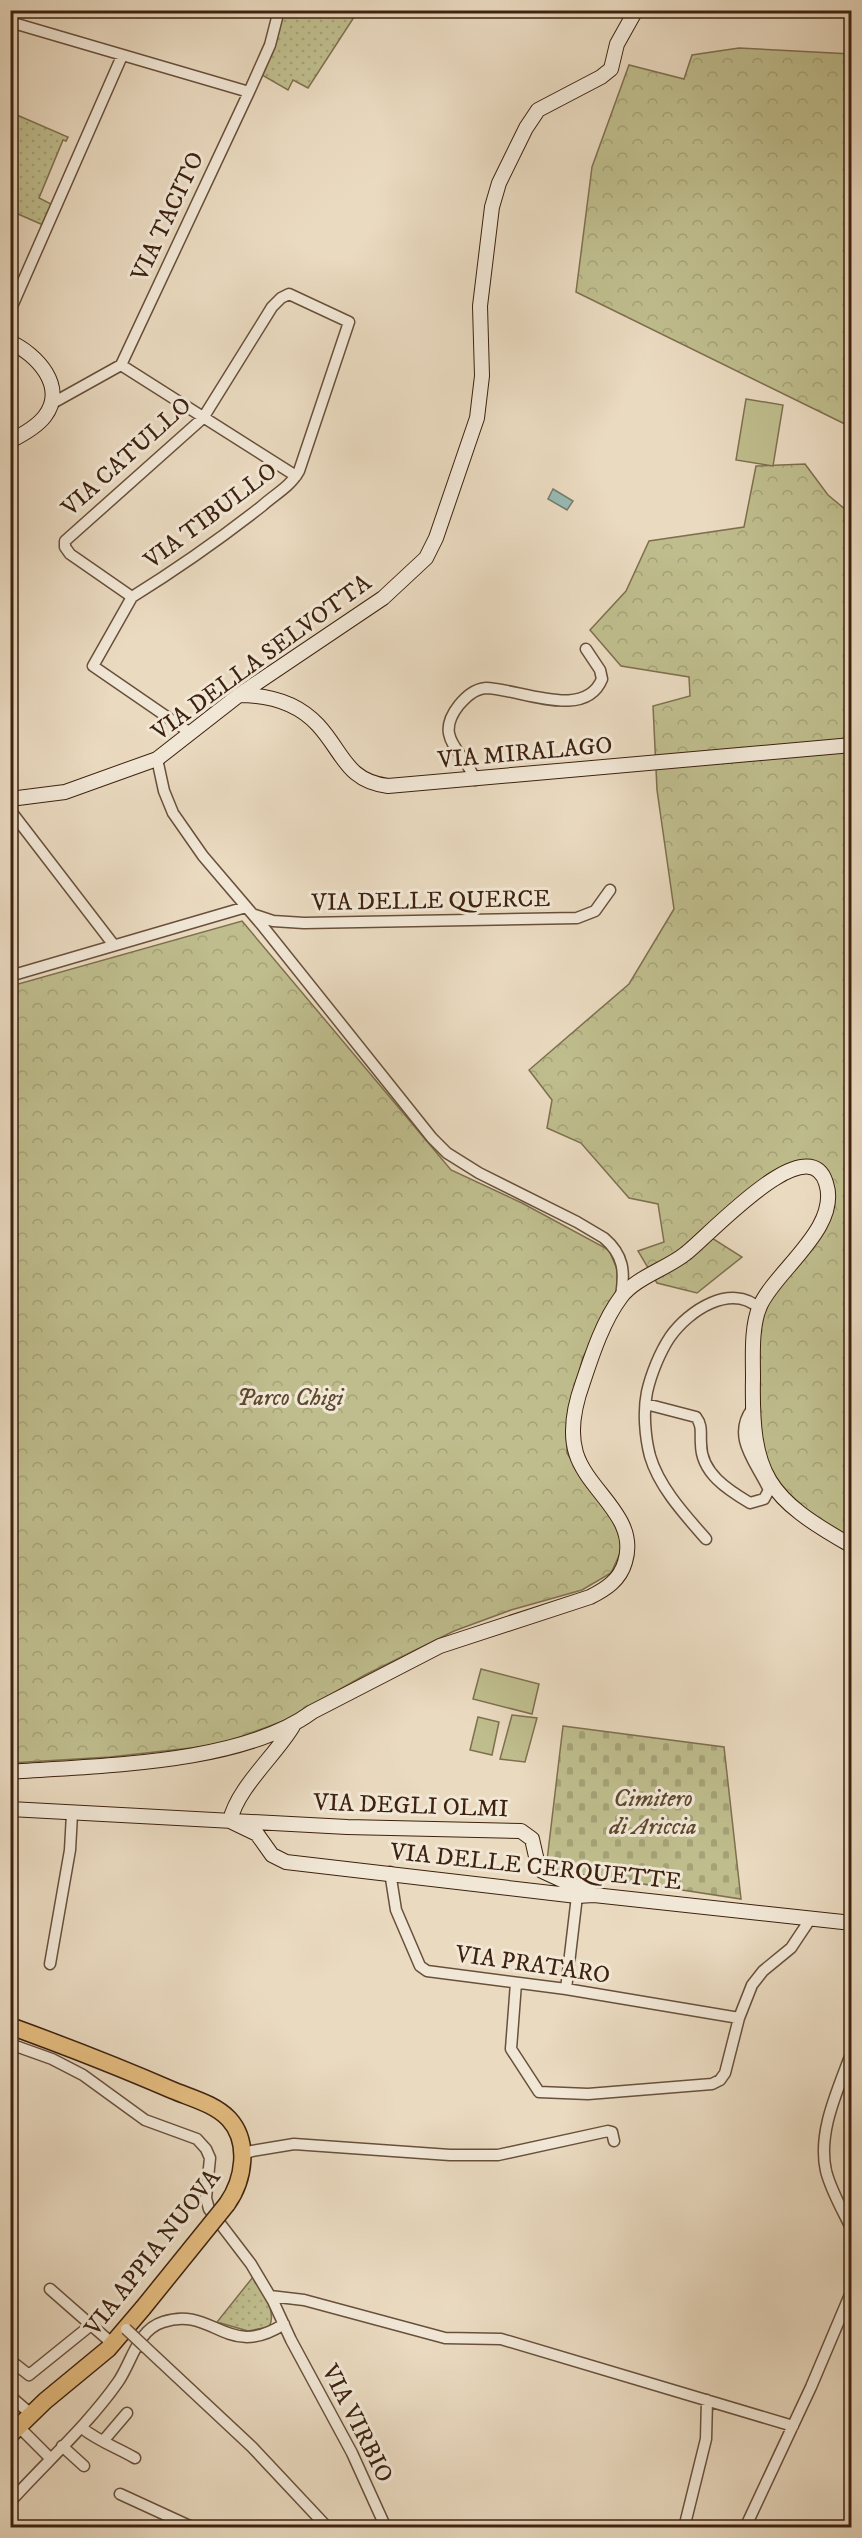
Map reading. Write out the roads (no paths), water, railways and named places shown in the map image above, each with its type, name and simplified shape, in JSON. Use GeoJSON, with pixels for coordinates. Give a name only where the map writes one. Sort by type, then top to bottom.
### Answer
{"type":"FeatureCollection","features":[{"type":"Feature","properties":{"kind":"main road","name":"VIA APPIA NUOVA"},"geometry":{"type":"LineString","coordinates":[[10,2026],[214,2108],[224,2114],[235,2127],[242,2155],[241,2179],[227,2204],[126,2329],[113,2344],[31,2414],[15,2431]]}},
{"type":"Feature","properties":{"kind":"street","name":"VIA TACITO"},"geometry":{"type":"LineString","coordinates":[[121,365],[270,45],[279,10]]}},
{"type":"Feature","properties":{"kind":"street","name":"VIA DELLA SELVOTTA"},"geometry":{"type":"LineString","coordinates":[[621,1296],[624,1271],[617,1251],[610,1243],[577,1222],[478,1173],[447,1153],[424,1129],[203,856],[173,813],[164,791],[157,759],[239,695],[383,598],[412,574],[429,552],[477,418],[482,376],[480,306],[492,207],[499,183],[525,128],[538,110],[601,78],[611,69],[617,44],[636,10]]}},
{"type":"Feature","properties":{"kind":"street"},"geometry":{"type":"LineString","coordinates":[[10,22],[249,92]]}},
{"type":"Feature","properties":{"kind":"street"},"geometry":{"type":"LineString","coordinates":[[10,311],[122,56]]}},
{"type":"Feature","properties":{"kind":"street","name":"VIA CATULLO"},"geometry":{"type":"LineString","coordinates":[[132,597],[70,554],[64,545],[73,532],[203,418],[281,298],[296,295],[349,322]]}},
{"type":"Feature","properties":{"kind":"street","name":"VIA TIBULLO"},"geometry":{"type":"LineString","coordinates":[[132,597],[196,556],[296,476],[349,322]]}},
{"type":"Feature","properties":{"kind":"street"},"geometry":{"type":"LineString","coordinates":[[10,342],[28,351],[43,368],[51,387],[51,404]]}},
{"type":"Feature","properties":{"kind":"street"},"geometry":{"type":"LineString","coordinates":[[10,441],[40,421],[51,404],[121,365],[296,476]]}},
{"type":"Feature","properties":{"kind":"street"},"geometry":{"type":"LineString","coordinates":[[132,597],[93,666],[189,732]]}},
{"type":"Feature","properties":{"kind":"street"},"geometry":{"type":"LineString","coordinates":[[475,780],[468,763],[453,747],[449,737],[450,721],[458,706],[473,692],[486,688],[566,701],[586,698],[594,693],[602,679],[600,670],[586,649]]}},
{"type":"Feature","properties":{"kind":"street","name":"VIA MIRALAGO"},"geometry":{"type":"LineString","coordinates":[[239,695],[260,695],[282,701],[306,714],[324,732],[353,772],[368,782],[397,787],[852,745]]}},
{"type":"Feature","properties":{"kind":"street"},"geometry":{"type":"LineString","coordinates":[[10,799],[65,792],[157,759]]}},
{"type":"Feature","properties":{"kind":"street"},"geometry":{"type":"LineString","coordinates":[[10,810],[113,944]]}},
{"type":"Feature","properties":{"kind":"street","name":"VIA DELLE QUERCE"},"geometry":{"type":"LineString","coordinates":[[246,907],[258,919],[304,923],[577,918],[595,911],[610,890]]}},
{"type":"Feature","properties":{"kind":"street"},"geometry":{"type":"LineString","coordinates":[[10,976],[113,944],[246,907]]}},
{"type":"Feature","properties":{"kind":"street"},"geometry":{"type":"LineString","coordinates":[[10,1772],[154,1760],[222,1749],[293,1726],[312,1712],[440,1646],[590,1597],[617,1578],[627,1557],[626,1534],[619,1518],[580,1465],[575,1448],[574,1424],[578,1400],[591,1359],[621,1296],[684,1255],[772,1180],[799,1167],[816,1168],[824,1177],[828,1189],[828,1202],[822,1221],[759,1308],[753,1360],[752,1409],[759,1461],[771,1485],[797,1510],[852,1546]]}},
{"type":"Feature","properties":{"kind":"street"},"geometry":{"type":"LineString","coordinates":[[706,1539],[688,1519],[653,1464],[648,1446],[646,1404],[650,1382],[670,1337],[689,1318],[728,1297],[747,1298],[759,1308]]}},
{"type":"Feature","properties":{"kind":"street"},"geometry":{"type":"LineString","coordinates":[[646,1404],[689,1413],[696,1417],[701,1427],[700,1447],[713,1475],[728,1490],[750,1503],[764,1499],[769,1490],[750,1458],[743,1434],[746,1418],[752,1409]]}},
{"type":"Feature","properties":{"kind":"street"},"geometry":{"type":"LineString","coordinates":[[10,1809],[230,1821],[233,1808],[280,1747],[293,1726]]}},
{"type":"Feature","properties":{"kind":"street"},"geometry":{"type":"LineString","coordinates":[[50,1964],[70,1850],[72,1814]]}},
{"type":"Feature","properties":{"kind":"street","name":"VIA DELLE CERQUETTE"},"geometry":{"type":"LineString","coordinates":[[230,1821],[257,1834],[272,1855],[286,1862],[390,1872],[577,1896],[594,1895],[852,1923]]}},
{"type":"Feature","properties":{"kind":"street","name":"VIA DEGLI OLMI"},"geometry":{"type":"LineString","coordinates":[[230,1821],[524,1832],[532,1839],[542,1871],[594,1895]]}},
{"type":"Feature","properties":{"kind":"street","name":"VIA PRATARO"},"geometry":{"type":"LineString","coordinates":[[390,1872],[396,1910],[420,1966],[427,1971],[566,1989],[739,2018]]}},
{"type":"Feature","properties":{"kind":"street"},"geometry":{"type":"LineString","coordinates":[[566,1989],[577,1896]]}},
{"type":"Feature","properties":{"kind":"street"},"geometry":{"type":"LineString","coordinates":[[516,1983],[511,2049],[539,2092],[546,2094],[598,2093],[717,2083],[725,2073],[739,2018],[755,1980],[791,1948],[811,1918]]}},
{"type":"Feature","properties":{"kind":"street","name":"VIA VIRBIO"},"geometry":{"type":"LineString","coordinates":[[10,2044],[83,2075],[145,2120],[184,2132],[200,2141],[210,2158],[206,2198],[211,2211],[251,2264],[270,2296],[352,2453],[386,2528]]}},
{"type":"Feature","properties":{"kind":"street"},"geometry":{"type":"LineString","coordinates":[[851,2054],[831,2107],[825,2159],[827,2176],[852,2230]]}},
{"type":"Feature","properties":{"kind":"street"},"geometry":{"type":"LineString","coordinates":[[242,2155],[252,2151],[294,2144],[450,2155],[498,2155],[608,2130],[612,2132],[614,2141]]}},
{"type":"Feature","properties":{"kind":"street"},"geometry":{"type":"LineString","coordinates":[[50,2289],[113,2344]]}},
{"type":"Feature","properties":{"kind":"street"},"geometry":{"type":"LineString","coordinates":[[745,2528],[793,2426],[852,2290]]}},
{"type":"Feature","properties":{"kind":"street"},"geometry":{"type":"LineString","coordinates":[[270,2296],[295,2298],[445,2338],[501,2339],[793,2426]]}},
{"type":"Feature","properties":{"kind":"street"},"geometry":{"type":"LineString","coordinates":[[10,2502],[81,2428],[119,2381],[141,2339],[152,2327],[174,2319],[200,2321],[236,2338],[249,2339],[261,2337],[284,2324]]}},
{"type":"Feature","properties":{"kind":"street"},"geometry":{"type":"LineString","coordinates":[[10,2360],[29,2374],[91,2325]]}},
{"type":"Feature","properties":{"kind":"street"},"geometry":{"type":"LineString","coordinates":[[126,2329],[252,2447],[328,2528]]}},
{"type":"Feature","properties":{"kind":"street"},"geometry":{"type":"LineString","coordinates":[[10,2396],[31,2414]]}},
{"type":"Feature","properties":{"kind":"street"},"geometry":{"type":"LineString","coordinates":[[684,2528],[706,2439],[706,2400]]}},
{"type":"Feature","properties":{"kind":"street"},"geometry":{"type":"LineString","coordinates":[[104,2440],[127,2414]]}},
{"type":"Feature","properties":{"kind":"street"},"geometry":{"type":"LineString","coordinates":[[81,2428],[98,2440],[104,2440],[135,2458]]}},
{"type":"Feature","properties":{"kind":"street"},"geometry":{"type":"LineString","coordinates":[[15,2431],[50,2458]]}},
{"type":"Feature","properties":{"kind":"street"},"geometry":{"type":"LineString","coordinates":[[62,2446],[84,2466]]}},
{"type":"Feature","properties":{"kind":"street"},"geometry":{"type":"LineString","coordinates":[[120,2494],[194,2528]]}},
{"type":"Feature","properties":{"kind":"water"},"geometry":{"type":"Polygon","coordinates":[[[553,489],[573,501],[567,510],[548,499],[553,489]]]}},
{"type":"Feature","properties":{"kind":"park label","name":"Parco Chigi"},"geometry":{"type":"Point","coordinates":[290,1397]}},
{"type":"Feature","properties":{"kind":"park label","name":"Cimitero di Ariccia"},"geometry":{"type":"Point","coordinates":[653,1812]}}]}
